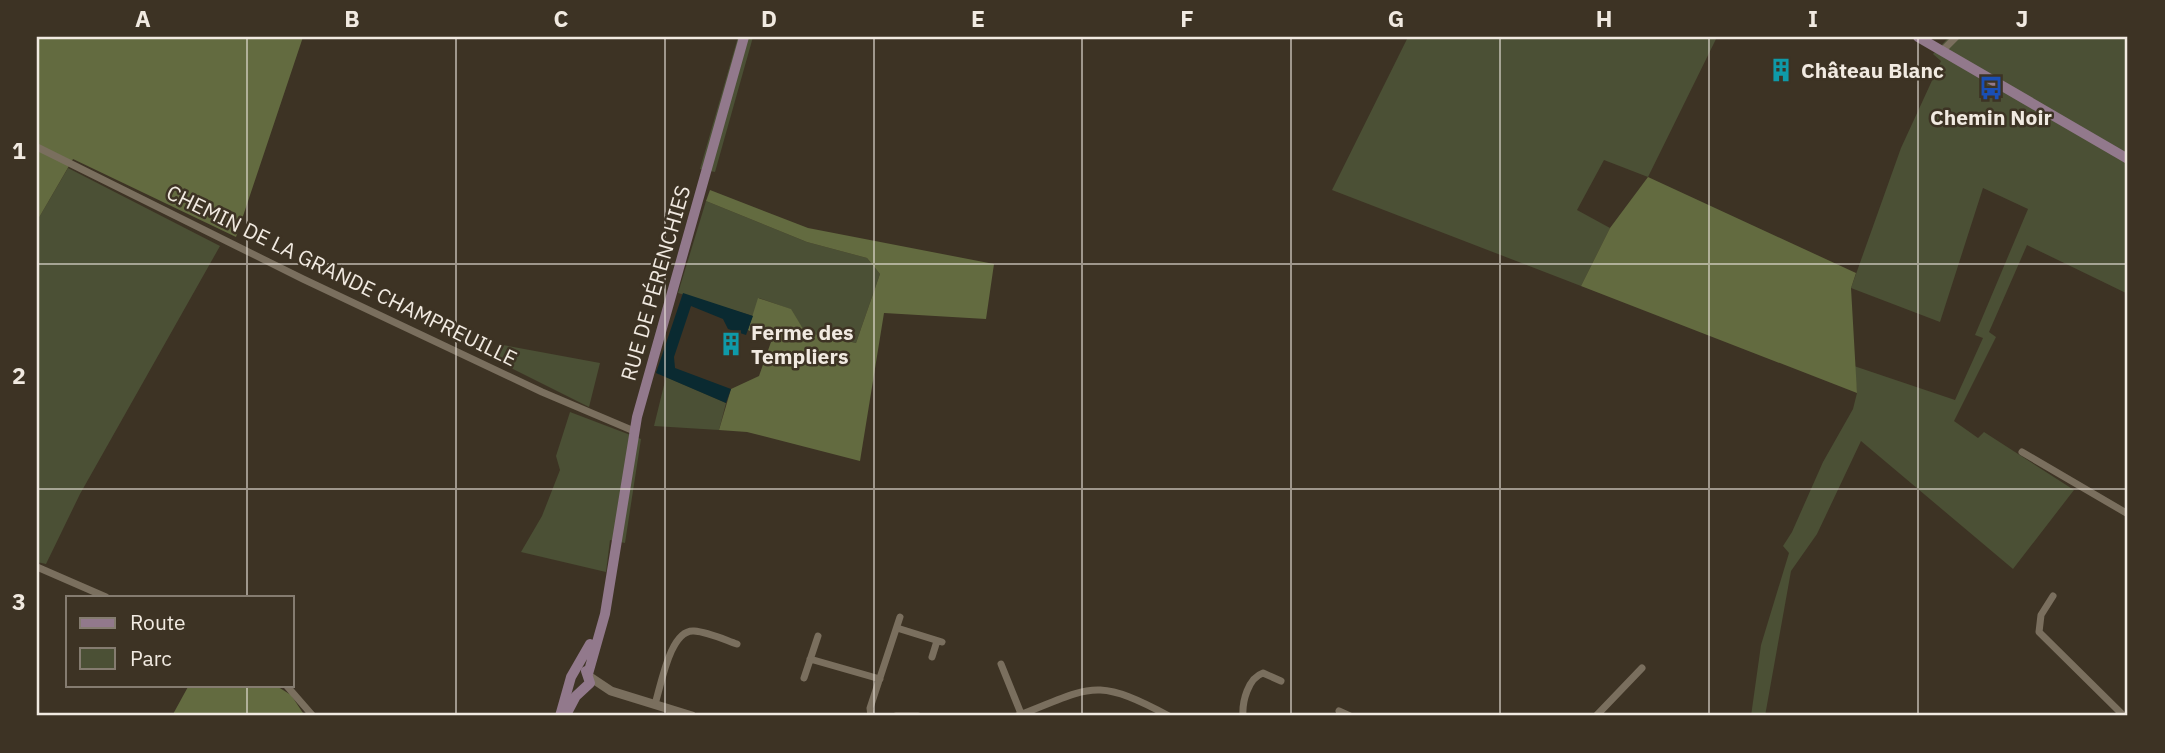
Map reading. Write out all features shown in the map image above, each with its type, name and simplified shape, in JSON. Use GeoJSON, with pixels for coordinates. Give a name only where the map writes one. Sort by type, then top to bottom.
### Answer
{"type":"FeatureCollection","features":[{"type":"Feature","properties":{"kind":"main road","name":"RUE DE PÉRENCHIES"},"geometry":{"type":"LineString","coordinates":[[607,598],[634,431],[744,37]]}},
{"type":"Feature","properties":{"kind":"main road"},"geometry":{"type":"LineString","coordinates":[[1918,37],[2128,159]]}},
{"type":"Feature","properties":{"kind":"main road"},"geometry":{"type":"LineString","coordinates":[[565,716],[584,688],[589,675],[607,598]]}},
{"type":"Feature","properties":{"kind":"main road"},"geometry":{"type":"LineString","coordinates":[[560,716],[572,678],[588,648],[607,598]]}},
{"type":"Feature","properties":{"kind":"main road"},"geometry":{"type":"LineString","coordinates":[[572,678],[581,670],[589,675]]}},
{"type":"Feature","properties":{"kind":"main road"},"geometry":{"type":"LineString","coordinates":[[572,678],[575,688],[584,688]]}},
{"type":"Feature","properties":{"kind":"street"},"geometry":{"type":"LineString","coordinates":[[1942,51],[1955,37]]}},
{"type":"Feature","properties":{"kind":"street","name":"CHEMIN DE LA GRANDE CHAMPREUILLE"},"geometry":{"type":"LineString","coordinates":[[37,147],[337,295],[548,395],[634,431]]}},
{"type":"Feature","properties":{"kind":"street"},"geometry":{"type":"LineString","coordinates":[[2022,452],[2128,514]]}},
{"type":"Feature","properties":{"kind":"street"},"geometry":{"type":"LineString","coordinates":[[37,567],[104,596]]}},
{"type":"Feature","properties":{"kind":"street"},"geometry":{"type":"LineString","coordinates":[[2053,596],[2041,615],[2039,632],[2124,716]]}},
{"type":"Feature","properties":{"kind":"street"},"geometry":{"type":"LineString","coordinates":[[871,716],[870,708],[900,617]]}},
{"type":"Feature","properties":{"kind":"street"},"geometry":{"type":"LineString","coordinates":[[897,628],[940,641],[932,657]]}},
{"type":"Feature","properties":{"kind":"street"},"geometry":{"type":"LineString","coordinates":[[655,705],[673,645],[680,635],[695,631],[737,644]]}},
{"type":"Feature","properties":{"kind":"street"},"geometry":{"type":"LineString","coordinates":[[804,678],[818,636]]}},
{"type":"Feature","properties":{"kind":"street"},"geometry":{"type":"LineString","coordinates":[[810,659],[880,679]]}},
{"type":"Feature","properties":{"kind":"street"},"geometry":{"type":"LineString","coordinates":[[1002,664],[1020,716],[1079,692],[1101,688],[1126,694],[1168,716]]}},
{"type":"Feature","properties":{"kind":"street"},"geometry":{"type":"LineString","coordinates":[[1596,716],[1642,668]]}},
{"type":"Feature","properties":{"kind":"street"},"geometry":{"type":"LineString","coordinates":[[1243,716],[1243,703],[1258,674],[1265,673],[1281,681]]}},
{"type":"Feature","properties":{"kind":"street"},"geometry":{"type":"LineString","coordinates":[[589,675],[611,691]]}},
{"type":"Feature","properties":{"kind":"street"},"geometry":{"type":"LineString","coordinates":[[287,686],[313,716]]}},
{"type":"Feature","properties":{"kind":"street"},"geometry":{"type":"LineString","coordinates":[[584,688],[611,691],[692,716]]}},
{"type":"Feature","properties":{"kind":"street"},"geometry":{"type":"LineString","coordinates":[[1339,711],[1350,716]]}},
{"type":"Feature","properties":{"kind":"street"},"geometry":{"type":"LineString","coordinates":[[896,716],[918,716]]}},
{"type":"Feature","properties":{"kind":"green space"},"geometry":{"type":"Polygon","coordinates":[[[37,37],[303,37],[236,237],[73,159],[37,221],[37,37]]]}},
{"type":"Feature","properties":{"kind":"green space"},"geometry":{"type":"Polygon","coordinates":[[[738,37],[753,37],[715,172],[700,169],[738,37]]]}},
{"type":"Feature","properties":{"kind":"green space"},"geometry":{"type":"Polygon","coordinates":[[[1408,37],[1717,37],[1648,177],[1604,160],[1577,210],[1610,228],[1581,286],[1332,190],[1408,37]]]}},
{"type":"Feature","properties":{"kind":"green space"},"geometry":{"type":"Polygon","coordinates":[[[1949,37],[2128,37],[2128,294],[2027,245],[1989,332],[1996,337],[1954,421],[1978,438],[1984,432],[2074,490],[2013,569],[1861,441],[1817,534],[1791,571],[1765,716],[1751,716],[1761,645],[1789,553],[1783,546],[1792,532],[1823,462],[1853,409],[1857,393],[1854,366],[1955,400],[1983,338],[1975,335],[2028,209],[1983,188],[1940,322],[1851,288],[1901,148],[1941,61],[1933,54],[1949,37]]]}},
{"type":"Feature","properties":{"kind":"green space"},"geometry":{"type":"Polygon","coordinates":[[[68,168],[220,246],[80,494],[46,564],[37,562],[37,221],[68,168]]]}},
{"type":"Feature","properties":{"kind":"green space"},"geometry":{"type":"Polygon","coordinates":[[[1648,177],[1856,273],[1851,288],[1857,393],[1581,286],[1610,228],[1648,177]]]}},
{"type":"Feature","properties":{"kind":"green space"},"geometry":{"type":"Polygon","coordinates":[[[710,190],[808,228],[994,264],[986,319],[884,313],[860,461],[747,432],[719,430],[731,389],[759,376],[771,342],[748,330],[758,298],[791,309],[805,332],[856,343],[880,274],[867,258],[807,242],[706,201],[710,190]]]}},
{"type":"Feature","properties":{"kind":"green space"},"geometry":{"type":"Polygon","coordinates":[[[706,201],[807,242],[867,258],[880,274],[856,343],[805,332],[790,309],[759,298],[753,316],[678,293],[706,201]]]}},
{"type":"Feature","properties":{"kind":"green space"},"geometry":{"type":"Polygon","coordinates":[[[503,345],[600,363],[589,407],[497,361],[503,345]]]}},
{"type":"Feature","properties":{"kind":"green space"},"geometry":{"type":"Polygon","coordinates":[[[666,377],[726,403],[719,430],[654,426],[666,377]]]}},
{"type":"Feature","properties":{"kind":"green space"},"geometry":{"type":"Polygon","coordinates":[[[570,412],[641,439],[625,543],[610,540],[606,572],[521,552],[542,516],[560,470],[556,456],[570,412]]]}},
{"type":"Feature","properties":{"kind":"green space"},"geometry":{"type":"Polygon","coordinates":[[[188,686],[277,686],[291,695],[305,716],[172,716],[188,686]]]}},
{"type":"Feature","properties":{"kind":"water"},"geometry":{"type":"Polygon","coordinates":[[[683,293],[753,316],[746,335],[728,329],[723,319],[691,306],[674,357],[675,368],[731,389],[726,403],[656,373],[683,293]]]}},
{"type":"Feature","properties":{"kind":"place","name":"Château Blanc"},"geometry":{"type":"Point","coordinates":[1781,70]}},
{"type":"Feature","properties":{"kind":"place","name":"Chemin Noir"},"geometry":{"type":"Point","coordinates":[1991,88]}},
{"type":"Feature","properties":{"kind":"place","name":"Ferme des Templiers"},"geometry":{"type":"Point","coordinates":[731,344]}}]}
